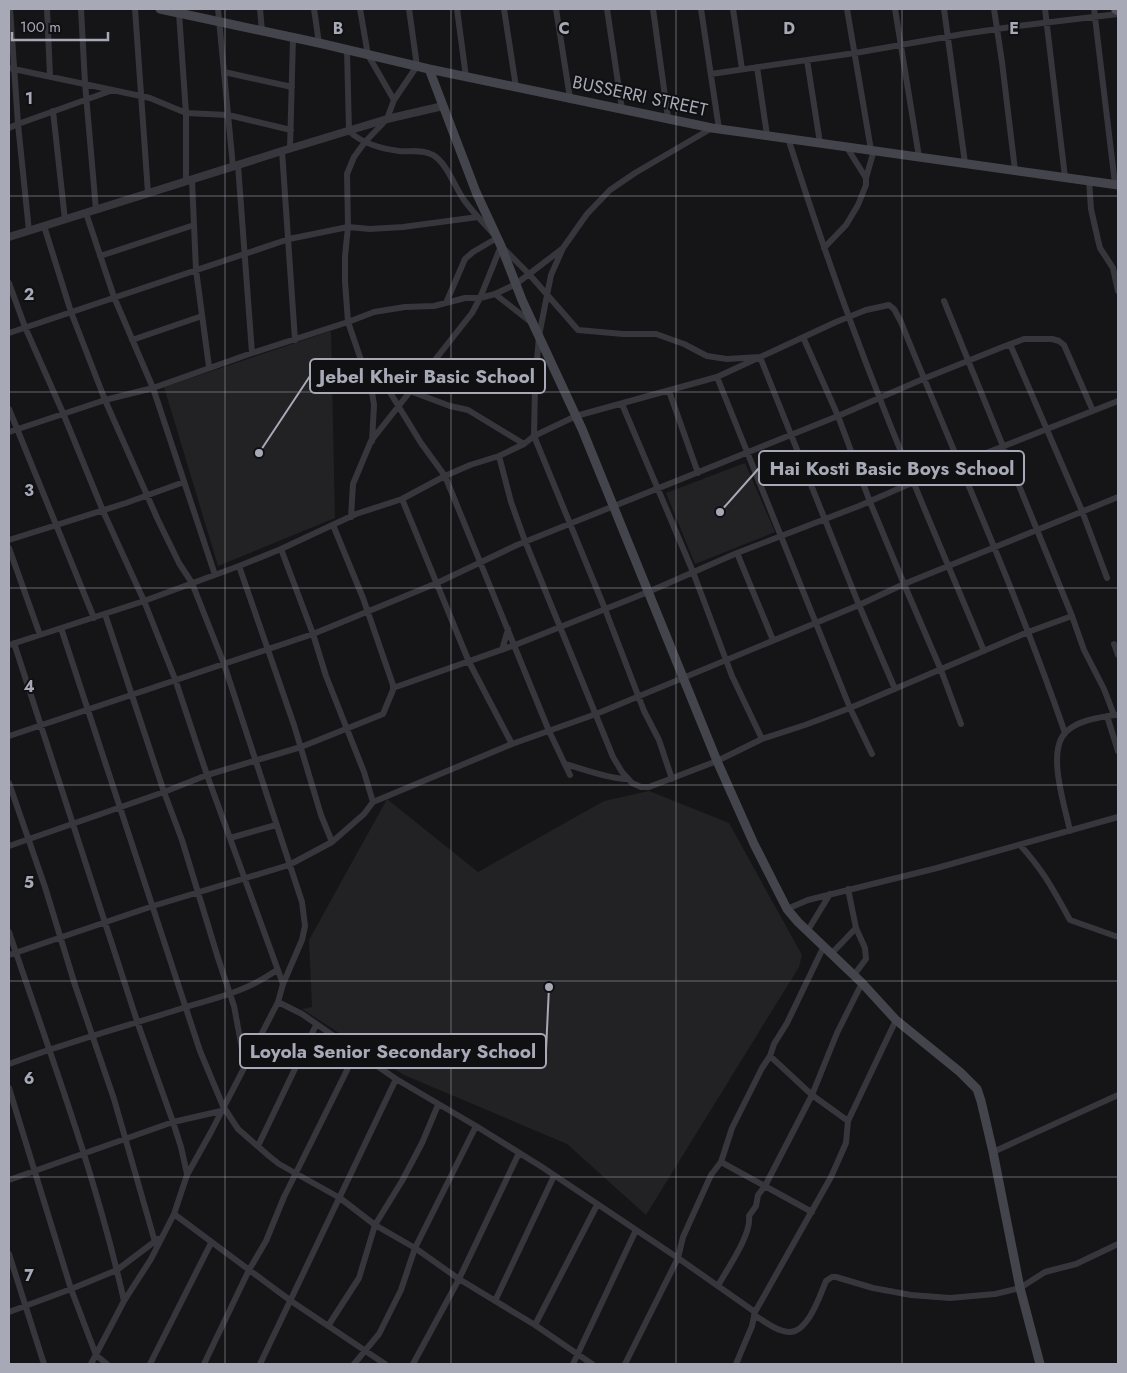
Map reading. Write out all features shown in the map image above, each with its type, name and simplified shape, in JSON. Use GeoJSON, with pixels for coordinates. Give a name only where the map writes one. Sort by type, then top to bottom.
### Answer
{"type":"FeatureCollection","features":[{"type":"Feature","properties":{"kind":"main road","name":"BUSSERRI STREET"},"geometry":{"type":"LineString","coordinates":[[160,9],[466,77],[716,128],[1117,184]]}},
{"type":"Feature","properties":{"kind":"main road"},"geometry":{"type":"LineString","coordinates":[[429,69],[476,192],[533,324],[576,416],[717,761],[754,844],[787,909],[862,983],[896,1020],[960,1072],[977,1089],[993,1152],[1020,1288],[1040,1364]]}},
{"type":"Feature","properties":{"kind":"street"},"geometry":{"type":"LineString","coordinates":[[10,9],[11,68],[29,231]]}},
{"type":"Feature","properties":{"kind":"street"},"geometry":{"type":"LineString","coordinates":[[47,9],[50,76]]}},
{"type":"Feature","properties":{"kind":"street"},"geometry":{"type":"LineString","coordinates":[[81,9],[85,84],[88,99],[96,210]]}},
{"type":"Feature","properties":{"kind":"street"},"geometry":{"type":"LineString","coordinates":[[136,9],[148,194]]}},
{"type":"Feature","properties":{"kind":"street"},"geometry":{"type":"LineString","coordinates":[[218,9],[244,254],[252,353]]}},
{"type":"Feature","properties":{"kind":"street"},"geometry":{"type":"LineString","coordinates":[[260,9],[262,31]]}},
{"type":"Feature","properties":{"kind":"street"},"geometry":{"type":"LineString","coordinates":[[314,9],[318,43]]}},
{"type":"Feature","properties":{"kind":"street"},"geometry":{"type":"LineString","coordinates":[[360,9],[368,55],[394,100]]}},
{"type":"Feature","properties":{"kind":"street"},"geometry":{"type":"LineString","coordinates":[[372,441],[374,406],[372,392],[348,322],[345,281],[348,227],[347,174],[354,157],[365,142],[387,119],[394,100],[417,66],[409,9]]}},
{"type":"Feature","properties":{"kind":"street"},"geometry":{"type":"LineString","coordinates":[[457,9],[466,77]]}},
{"type":"Feature","properties":{"kind":"street"},"geometry":{"type":"LineString","coordinates":[[504,9],[516,87]]}},
{"type":"Feature","properties":{"kind":"street"},"geometry":{"type":"LineString","coordinates":[[556,9],[570,98]]}},
{"type":"Feature","properties":{"kind":"street"},"geometry":{"type":"LineString","coordinates":[[606,9],[622,109]]}},
{"type":"Feature","properties":{"kind":"street"},"geometry":{"type":"LineString","coordinates":[[653,9],[668,118]]}},
{"type":"Feature","properties":{"kind":"street"},"geometry":{"type":"LineString","coordinates":[[672,779],[659,740],[638,695],[534,436],[539,336],[551,275],[563,248],[586,214],[610,190],[636,173],[716,128],[711,74],[701,9]]}},
{"type":"Feature","properties":{"kind":"street"},"geometry":{"type":"LineString","coordinates":[[733,9],[742,69]]}},
{"type":"Feature","properties":{"kind":"street"},"geometry":{"type":"LineString","coordinates":[[824,248],[846,225],[858,206],[866,185],[873,150],[847,9]]}},
{"type":"Feature","properties":{"kind":"street"},"geometry":{"type":"LineString","coordinates":[[895,9],[902,44],[918,157]]}},
{"type":"Feature","properties":{"kind":"street"},"geometry":{"type":"LineString","coordinates":[[944,9],[965,163]]}},
{"type":"Feature","properties":{"kind":"street"},"geometry":{"type":"LineString","coordinates":[[994,9],[1015,170]]}},
{"type":"Feature","properties":{"kind":"street"},"geometry":{"type":"LineString","coordinates":[[1045,9],[1064,177]]}},
{"type":"Feature","properties":{"kind":"street"},"geometry":{"type":"LineString","coordinates":[[1094,9],[1117,184]]}},
{"type":"Feature","properties":{"kind":"street"},"geometry":{"type":"LineString","coordinates":[[179,13],[196,270],[210,367]]}},
{"type":"Feature","properties":{"kind":"street"},"geometry":{"type":"LineString","coordinates":[[711,74],[855,53],[948,36],[1118,14]]}},
{"type":"Feature","properties":{"kind":"street"},"geometry":{"type":"LineString","coordinates":[[293,38],[290,130],[286,150],[291,295],[295,340]]}},
{"type":"Feature","properties":{"kind":"street"},"geometry":{"type":"LineString","coordinates":[[347,50],[349,131],[355,137],[365,142],[398,151],[422,152],[434,155],[443,165],[464,199],[478,217],[578,330],[623,334],[656,334],[684,344],[707,356],[727,358],[760,357]]}},
{"type":"Feature","properties":{"kind":"street"},"geometry":{"type":"LineString","coordinates":[[807,60],[820,143]]}},
{"type":"Feature","properties":{"kind":"street"},"geometry":{"type":"LineString","coordinates":[[758,67],[767,135]]}},
{"type":"Feature","properties":{"kind":"street"},"geometry":{"type":"LineString","coordinates":[[11,68],[150,98],[186,113],[228,115],[290,130]]}},
{"type":"Feature","properties":{"kind":"street"},"geometry":{"type":"LineString","coordinates":[[224,72],[292,87]]}},
{"type":"Feature","properties":{"kind":"street"},"geometry":{"type":"LineString","coordinates":[[9,128],[113,90]]}},
{"type":"Feature","properties":{"kind":"street"},"geometry":{"type":"LineString","coordinates":[[9,237],[387,119],[443,106]]}},
{"type":"Feature","properties":{"kind":"street"},"geometry":{"type":"LineString","coordinates":[[53,111],[65,220]]}},
{"type":"Feature","properties":{"kind":"street"},"geometry":{"type":"LineString","coordinates":[[788,138],[824,248],[879,398],[984,651]]}},
{"type":"Feature","properties":{"kind":"street"},"geometry":{"type":"LineString","coordinates":[[846,146],[866,178]]}},
{"type":"Feature","properties":{"kind":"street"},"geometry":{"type":"LineString","coordinates":[[1089,180],[1091,208],[1100,248],[1113,268],[1118,291]]}},
{"type":"Feature","properties":{"kind":"street"},"geometry":{"type":"LineString","coordinates":[[86,213],[114,297],[153,388],[215,575]]}},
{"type":"Feature","properties":{"kind":"street"},"geometry":{"type":"LineString","coordinates":[[9,333],[289,239],[348,227],[370,229],[403,227],[478,217]]}},
{"type":"Feature","properties":{"kind":"street"},"geometry":{"type":"LineString","coordinates":[[100,256],[194,225]]}},
{"type":"Feature","properties":{"kind":"street"},"geometry":{"type":"LineString","coordinates":[[44,226],[71,312],[106,400],[179,563],[192,583],[224,664],[302,902],[305,926],[302,940],[283,984],[278,1002],[187,1175],[174,1214],[163,1236],[151,1259],[124,1301],[91,1364]]}},
{"type":"Feature","properties":{"kind":"street"},"geometry":{"type":"LineString","coordinates":[[350,517],[354,484],[372,441],[472,313],[480,298],[499,242]]}},
{"type":"Feature","properties":{"kind":"street"},"geometry":{"type":"LineString","coordinates":[[446,303],[465,259],[472,252],[499,242]]}},
{"type":"Feature","properties":{"kind":"street"},"geometry":{"type":"LineString","coordinates":[[9,432],[63,413],[153,388],[374,312],[405,307],[434,306],[465,298],[480,298],[495,294],[516,284],[563,248]]}},
{"type":"Feature","properties":{"kind":"street"},"geometry":{"type":"LineString","coordinates":[[9,283],[25,327],[103,511],[144,601],[175,679],[207,775],[283,984]]}},
{"type":"Feature","properties":{"kind":"street"},"geometry":{"type":"LineString","coordinates":[[495,294],[533,324]]}},
{"type":"Feature","properties":{"kind":"street"},"geometry":{"type":"LineString","coordinates":[[944,301],[1072,616],[1084,650],[1101,683],[1113,715],[1118,751]]}},
{"type":"Feature","properties":{"kind":"street"},"geometry":{"type":"LineString","coordinates":[[187,1175],[174,1122],[138,1024],[72,824],[42,725],[12,644],[144,601],[281,550],[350,517],[402,499],[470,465],[499,456],[524,444],[534,436],[576,416],[717,377],[849,317],[884,305],[894,309],[901,322],[958,464],[994,546],[1065,733]]}},
{"type":"Feature","properties":{"kind":"street"},"geometry":{"type":"LineString","coordinates":[[132,340],[202,316]]}},
{"type":"Feature","properties":{"kind":"street"},"geometry":{"type":"LineString","coordinates":[[803,337],[838,416],[870,502],[941,670],[961,724]]}},
{"type":"Feature","properties":{"kind":"street"},"geometry":{"type":"LineString","coordinates":[[9,736],[312,634],[368,612],[525,541],[792,435],[923,378],[1024,339],[1052,339],[1064,345],[1093,411]]}},
{"type":"Feature","properties":{"kind":"street"},"geometry":{"type":"LineString","coordinates":[[1010,344],[1082,511],[1107,578]]}},
{"type":"Feature","properties":{"kind":"street"},"geometry":{"type":"LineString","coordinates":[[760,357],[859,605],[895,689]]}},
{"type":"Feature","properties":{"kind":"street"},"geometry":{"type":"LineString","coordinates":[[365,370],[383,381],[450,406],[468,410],[524,444]]}},
{"type":"Feature","properties":{"kind":"street"},"geometry":{"type":"LineString","coordinates":[[717,377],[850,708],[872,754]]}},
{"type":"Feature","properties":{"kind":"street"},"geometry":{"type":"LineString","coordinates":[[383,381],[421,443],[445,476],[549,731],[570,775]]}},
{"type":"Feature","properties":{"kind":"street"},"geometry":{"type":"LineString","coordinates":[[669,391],[698,473]]}},
{"type":"Feature","properties":{"kind":"street"},"geometry":{"type":"LineString","coordinates":[[393,688],[560,628],[737,553],[825,520],[913,482],[1118,401]]}},
{"type":"Feature","properties":{"kind":"street"},"geometry":{"type":"LineString","coordinates":[[622,404],[693,572],[726,659],[762,739]]}},
{"type":"Feature","properties":{"kind":"street"},"geometry":{"type":"LineString","coordinates":[[9,409],[94,618]]}},
{"type":"Feature","properties":{"kind":"street"},"geometry":{"type":"LineString","coordinates":[[499,456],[510,502],[613,757],[628,779],[640,786],[649,787],[672,779],[717,761],[762,739],[805,726],[1028,632],[1072,616]]}},
{"type":"Feature","properties":{"kind":"street"},"geometry":{"type":"LineString","coordinates":[[9,540],[103,511],[184,482]]}},
{"type":"Feature","properties":{"kind":"street"},"geometry":{"type":"LineString","coordinates":[[12,954],[153,906],[289,865],[332,842],[364,814],[373,802],[512,744],[596,714],[859,605],[948,565],[1118,497]]}},
{"type":"Feature","properties":{"kind":"street"},"geometry":{"type":"LineString","coordinates":[[402,499],[469,662],[512,744]]}},
{"type":"Feature","properties":{"kind":"street"},"geometry":{"type":"LineString","coordinates":[[9,846],[207,775],[301,747],[383,714],[393,688],[368,612],[333,525]]}},
{"type":"Feature","properties":{"kind":"street"},"geometry":{"type":"LineString","coordinates":[[9,548],[40,635]]}},
{"type":"Feature","properties":{"kind":"street"},"geometry":{"type":"LineString","coordinates":[[281,550],[326,676],[364,772],[373,802]]}},
{"type":"Feature","properties":{"kind":"street"},"geometry":{"type":"LineString","coordinates":[[737,553],[773,640]]}},
{"type":"Feature","properties":{"kind":"street"},"geometry":{"type":"LineString","coordinates":[[239,566],[301,747],[310,782],[332,842]]}},
{"type":"Feature","properties":{"kind":"street"},"geometry":{"type":"LineString","coordinates":[[105,614],[199,893],[230,994],[246,1065]]}},
{"type":"Feature","properties":{"kind":"street"},"geometry":{"type":"LineString","coordinates":[[61,628],[200,1051],[222,1109],[238,1129],[280,1164],[340,1198],[375,1225],[415,1248],[459,1280],[535,1325],[592,1364]]}},
{"type":"Feature","properties":{"kind":"street"},"geometry":{"type":"LineString","coordinates":[[502,650],[508,629]]}},
{"type":"Feature","properties":{"kind":"street"},"geometry":{"type":"LineString","coordinates":[[1114,644],[1118,655]]}},
{"type":"Feature","properties":{"kind":"street"},"geometry":{"type":"LineString","coordinates":[[1070,831],[1057,766],[1057,748],[1065,733],[1085,721],[1113,715]]}},
{"type":"Feature","properties":{"kind":"street"},"geometry":{"type":"LineString","coordinates":[[565,764],[615,779],[628,779]]}},
{"type":"Feature","properties":{"kind":"street"},"geometry":{"type":"LineString","coordinates":[[9,783],[114,1099],[155,1242]]}},
{"type":"Feature","properties":{"kind":"street"},"geometry":{"type":"LineString","coordinates":[[787,909],[808,900],[937,868],[1118,817]]}},
{"type":"Feature","properties":{"kind":"street"},"geometry":{"type":"LineString","coordinates":[[230,838],[276,825]]}},
{"type":"Feature","properties":{"kind":"street"},"geometry":{"type":"LineString","coordinates":[[1020,845],[1037,864],[1070,920],[1118,938]]}},
{"type":"Feature","properties":{"kind":"street"},"geometry":{"type":"LineString","coordinates":[[848,889],[856,928],[865,948],[866,959],[854,975]]}},
{"type":"Feature","properties":{"kind":"street"},"geometry":{"type":"LineString","coordinates":[[808,930],[830,894]]}},
{"type":"Feature","properties":{"kind":"street"},"geometry":{"type":"LineString","coordinates":[[832,953],[856,928]]}},
{"type":"Feature","properties":{"kind":"street"},"geometry":{"type":"LineString","coordinates":[[9,932],[12,954],[48,1049],[83,1153],[117,1270],[124,1301]]}},
{"type":"Feature","properties":{"kind":"street"},"geometry":{"type":"LineString","coordinates":[[625,1364],[678,1258],[683,1237],[711,1175],[721,1162],[732,1128],[770,1056],[774,1044],[787,1023],[824,946]]}},
{"type":"Feature","properties":{"kind":"street"},"geometry":{"type":"LineString","coordinates":[[9,1064],[48,1049],[138,1024],[230,994],[259,982],[277,970]]}},
{"type":"Feature","properties":{"kind":"street"},"geometry":{"type":"LineString","coordinates":[[718,1286],[745,1237],[750,1222],[749,1216],[755,1208],[758,1195],[765,1186],[812,1095],[836,1033],[862,983]]}},
{"type":"Feature","properties":{"kind":"street"},"geometry":{"type":"LineString","coordinates":[[278,1002],[302,1014],[396,1079],[519,1153],[678,1258],[772,1326],[789,1332],[804,1325],[809,1319],[826,1281],[832,1277],[889,1292],[950,1298],[995,1294],[1020,1288],[1045,1272],[1076,1264],[1118,1244]]}},
{"type":"Feature","properties":{"kind":"street"},"geometry":{"type":"LineString","coordinates":[[736,1364],[752,1326],[754,1313],[812,1212],[846,1143],[848,1121],[896,1020]]}},
{"type":"Feature","properties":{"kind":"street"},"geometry":{"type":"LineString","coordinates":[[258,1146],[316,1025]]}},
{"type":"Feature","properties":{"kind":"street"},"geometry":{"type":"LineString","coordinates":[[204,1364],[266,1241],[284,1197],[356,1052]]}},
{"type":"Feature","properties":{"kind":"street"},"geometry":{"type":"LineString","coordinates":[[770,1056],[812,1095],[848,1121]]}},
{"type":"Feature","properties":{"kind":"street"},"geometry":{"type":"LineString","coordinates":[[260,1364],[396,1079]]}},
{"type":"Feature","properties":{"kind":"street"},"geometry":{"type":"LineString","coordinates":[[9,1088],[71,1289],[96,1355],[108,1364]]}},
{"type":"Feature","properties":{"kind":"street"},"geometry":{"type":"LineString","coordinates":[[993,1152],[1118,1095]]}},
{"type":"Feature","properties":{"kind":"street"},"geometry":{"type":"LineString","coordinates":[[328,1326],[359,1278],[375,1225],[402,1181],[422,1143],[438,1105]]}},
{"type":"Feature","properties":{"kind":"street"},"geometry":{"type":"LineString","coordinates":[[9,1180],[124,1138],[222,1109]]}},
{"type":"Feature","properties":{"kind":"street"},"geometry":{"type":"LineString","coordinates":[[354,1364],[379,1334],[396,1299],[415,1248],[476,1126]]}},
{"type":"Feature","properties":{"kind":"street"},"geometry":{"type":"LineString","coordinates":[[413,1364],[459,1280],[519,1153]]}},
{"type":"Feature","properties":{"kind":"street"},"geometry":{"type":"LineString","coordinates":[[721,1162],[812,1212]]}},
{"type":"Feature","properties":{"kind":"street"},"geometry":{"type":"LineString","coordinates":[[495,1301],[554,1176]]}},
{"type":"Feature","properties":{"kind":"street"},"geometry":{"type":"LineString","coordinates":[[535,1325],[597,1205]]}},
{"type":"Feature","properties":{"kind":"street"},"geometry":{"type":"LineString","coordinates":[[174,1214],[291,1301],[385,1364]]}},
{"type":"Feature","properties":{"kind":"street"},"geometry":{"type":"LineString","coordinates":[[573,1364],[636,1230]]}},
{"type":"Feature","properties":{"kind":"street"},"geometry":{"type":"LineString","coordinates":[[9,1312],[26,1307],[117,1270],[163,1236]]}},
{"type":"Feature","properties":{"kind":"street"},"geometry":{"type":"LineString","coordinates":[[150,1364],[211,1243]]}},
{"type":"Feature","properties":{"kind":"street"},"geometry":{"type":"LineString","coordinates":[[9,1254],[44,1364]]}},
{"type":"Feature","properties":{"kind":"shaded area"},"geometry":{"type":"Polygon","coordinates":[[[331,331],[335,518],[218,566],[164,387],[331,331]]]}},
{"type":"Feature","properties":{"kind":"shaded area"},"geometry":{"type":"Polygon","coordinates":[[[745,463],[775,532],[695,564],[666,493],[745,463]]]}},
{"type":"Feature","properties":{"kind":"shaded area"},"geometry":{"type":"Polygon","coordinates":[[[649,791],[729,823],[802,955],[799,967],[646,1215],[567,1144],[404,1075],[302,1009],[312,1007],[309,940],[387,799],[478,872],[604,801],[649,791]]]}},
{"type":"Feature","properties":{"kind":"place","name":"Jebel Kheir Basic School"},"geometry":{"type":"Point","coordinates":[259,453]}},
{"type":"Feature","properties":{"kind":"place","name":"Hai Kosti Basic Boys School"},"geometry":{"type":"Point","coordinates":[720,512]}},
{"type":"Feature","properties":{"kind":"place","name":"Loyola Senior Secondary School"},"geometry":{"type":"Point","coordinates":[549,987]}}]}
